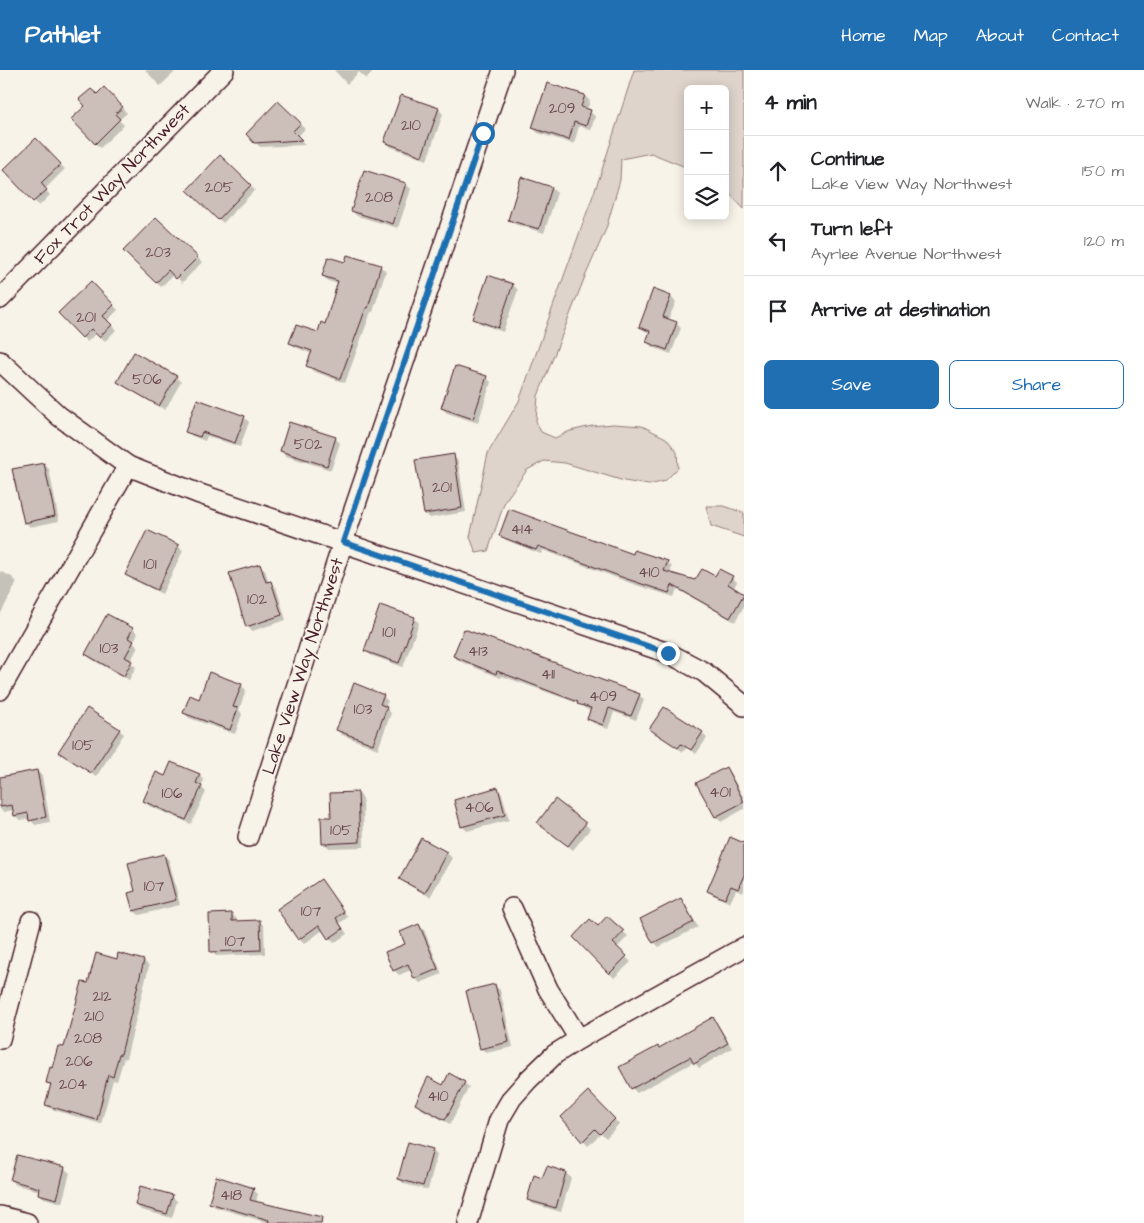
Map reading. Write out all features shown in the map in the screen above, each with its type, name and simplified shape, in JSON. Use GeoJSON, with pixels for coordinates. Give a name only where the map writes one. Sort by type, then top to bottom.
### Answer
{"type":"FeatureCollection","features":[{"type":"Feature","properties":{"kind":"street","name":"Fox Trot Way Northwest"},"geometry":{"type":"LineString","coordinates":[[0,299],[224,70]]}},
{"type":"Feature","properties":{"kind":"street","name":"Lake View Way Northwest"},"geometry":{"type":"LineString","coordinates":[[248,837],[343,542],[503,70]]}},
{"type":"Feature","properties":{"kind":"street"},"geometry":{"type":"LineString","coordinates":[[0,361],[59,416],[128,466],[198,493],[668,653],[704,672],[744,706]]}},
{"type":"Feature","properties":{"kind":"street"},"geometry":{"type":"LineString","coordinates":[[0,690],[128,466]]}},
{"type":"Feature","properties":{"kind":"street"},"geometry":{"type":"LineString","coordinates":[[512,908],[548,989],[579,1039]]}},
{"type":"Feature","properties":{"kind":"street"},"geometry":{"type":"LineString","coordinates":[[0,1040],[31,921]]}},
{"type":"Feature","properties":{"kind":"street"},"geometry":{"type":"LineString","coordinates":[[468,1223],[499,1120],[512,1098],[528,1080],[556,1054],[579,1039],[744,947]]}},
{"type":"Feature","properties":{"kind":"street"},"geometry":{"type":"LineString","coordinates":[[0,1216],[27,1223]]}},
{"type":"Feature","properties":{"kind":"shaded area"},"geometry":{"type":"Polygon","coordinates":[[[634,70],[744,70],[744,209],[729,193],[729,85],[684,85],[684,166],[651,153],[621,159],[620,180],[606,229],[584,279],[538,396],[536,421],[541,432],[555,438],[570,431],[592,426],[613,424],[642,426],[666,438],[677,452],[678,468],[665,481],[649,485],[624,481],[565,463],[544,461],[527,470],[505,501],[488,551],[476,553],[470,537],[488,453],[519,401],[600,176],[634,70]]]}},
{"type":"Feature","properties":{"kind":"shaded area"},"geometry":{"type":"Polygon","coordinates":[[[706,506],[724,506],[744,513],[744,537],[711,526],[706,506]]]}},
{"type":"Feature","properties":{"kind":"building"},"geometry":{"type":"Polygon","coordinates":[[[547,83],[585,95],[581,107],[591,110],[586,126],[574,122],[569,140],[532,128],[547,83]]]}},
{"type":"Feature","properties":{"kind":"building"},"geometry":{"type":"Polygon","coordinates":[[[104,87],[123,107],[115,114],[120,119],[95,144],[71,119],[85,106],[79,99],[91,89],[97,94],[104,87]]]}},
{"type":"Feature","properties":{"kind":"building"},"geometry":{"type":"Polygon","coordinates":[[[401,95],[439,108],[422,156],[384,142],[401,95]]]}},
{"type":"Feature","properties":{"kind":"building"},"geometry":{"type":"Polygon","coordinates":[[[278,101],[301,123],[293,131],[302,140],[254,143],[246,134],[278,101]]]}},
{"type":"Feature","properties":{"kind":"building"},"geometry":{"type":"Polygon","coordinates":[[[36,138],[61,164],[41,183],[47,190],[33,202],[3,170],[36,138]]]}},
{"type":"Feature","properties":{"kind":"building"},"geometry":{"type":"Polygon","coordinates":[[[220,155],[251,185],[218,220],[187,190],[220,155]]]}},
{"type":"Feature","properties":{"kind":"building"},"geometry":{"type":"Polygon","coordinates":[[[364,170],[406,183],[393,224],[351,211],[364,170]]]}},
{"type":"Feature","properties":{"kind":"building"},"geometry":{"type":"Polygon","coordinates":[[[521,177],[552,187],[539,229],[508,220],[521,177]]]}},
{"type":"Feature","properties":{"kind":"building"},"geometry":{"type":"Polygon","coordinates":[[[156,217],[198,257],[176,279],[168,270],[156,283],[123,251],[156,217]]]}},
{"type":"Feature","properties":{"kind":"building"},"geometry":{"type":"Polygon","coordinates":[[[347,255],[381,265],[368,308],[366,308],[340,379],[306,366],[312,351],[289,343],[296,325],[318,332],[321,322],[325,324],[338,281],[322,276],[328,257],[345,262],[347,255]]]}},
{"type":"Feature","properties":{"kind":"building"},"geometry":{"type":"Polygon","coordinates":[[[488,275],[513,284],[498,328],[473,319],[488,275]]]}},
{"type":"Feature","properties":{"kind":"building"},"geometry":{"type":"Polygon","coordinates":[[[91,281],[114,305],[103,316],[112,325],[99,337],[91,329],[82,338],[58,313],[91,281]]]}},
{"type":"Feature","properties":{"kind":"building"},"geometry":{"type":"Polygon","coordinates":[[[653,289],[671,296],[663,317],[677,322],[667,350],[646,342],[650,331],[639,327],[653,289]]]}},
{"type":"Feature","properties":{"kind":"building"},"geometry":{"type":"Polygon","coordinates":[[[134,352],[177,376],[159,406],[117,382],[134,352]]]}},
{"type":"Feature","properties":{"kind":"building"},"geometry":{"type":"Polygon","coordinates":[[[455,366],[487,376],[473,419],[441,408],[455,366]]]}},
{"type":"Feature","properties":{"kind":"building"},"geometry":{"type":"Polygon","coordinates":[[[197,399],[245,416],[235,443],[202,432],[200,437],[185,432],[197,399]]]}},
{"type":"Feature","properties":{"kind":"building"},"geometry":{"type":"Polygon","coordinates":[[[289,422],[336,437],[327,466],[280,451],[289,422]]]}},
{"type":"Feature","properties":{"kind":"building"},"geometry":{"type":"Polygon","coordinates":[[[454,454],[462,508],[424,514],[415,460],[454,454]]]}},
{"type":"Feature","properties":{"kind":"building"},"geometry":{"type":"Polygon","coordinates":[[[44,463],[55,516],[24,523],[12,469],[44,463]]]}},
{"type":"Feature","properties":{"kind":"building"},"geometry":{"type":"Polygon","coordinates":[[[509,509],[633,554],[634,550],[668,561],[664,571],[695,580],[702,569],[715,576],[719,569],[733,576],[728,584],[744,594],[730,618],[672,585],[669,593],[538,546],[536,550],[499,536],[509,509]]]}},
{"type":"Feature","properties":{"kind":"building"},"geometry":{"type":"Polygon","coordinates":[[[147,530],[179,545],[157,590],[125,575],[147,530]]]}},
{"type":"Feature","properties":{"kind":"building"},"geometry":{"type":"Polygon","coordinates":[[[260,564],[266,582],[271,581],[282,615],[246,627],[229,573],[260,564]]]}},
{"type":"Feature","properties":{"kind":"building"},"geometry":{"type":"Polygon","coordinates":[[[380,605],[415,617],[399,663],[364,651],[380,605]]]}},
{"type":"Feature","properties":{"kind":"building"},"geometry":{"type":"Polygon","coordinates":[[[107,614],[133,628],[128,638],[134,641],[125,657],[132,661],[124,676],[85,654],[107,614]]]}},
{"type":"Feature","properties":{"kind":"building"},"geometry":{"type":"Polygon","coordinates":[[[464,629],[640,694],[631,716],[609,708],[603,725],[587,719],[591,708],[577,704],[578,702],[497,671],[496,674],[453,656],[464,629]]]}},
{"type":"Feature","properties":{"kind":"building"},"geometry":{"type":"Polygon","coordinates":[[[209,672],[242,684],[233,707],[238,708],[230,730],[183,713],[190,695],[199,699],[209,672]]]}},
{"type":"Feature","properties":{"kind":"building"},"geometry":{"type":"Polygon","coordinates":[[[354,683],[384,695],[380,704],[387,707],[373,744],[336,730],[354,683]]]}},
{"type":"Feature","properties":{"kind":"building"},"geometry":{"type":"Polygon","coordinates":[[[664,707],[703,732],[691,750],[681,744],[678,748],[649,729],[664,707]]]}},
{"type":"Feature","properties":{"kind":"building"},"geometry":{"type":"Polygon","coordinates":[[[87,708],[120,729],[91,773],[58,752],[87,708]]]}},
{"type":"Feature","properties":{"kind":"building"},"geometry":{"type":"Polygon","coordinates":[[[171,762],[200,774],[196,783],[202,786],[186,820],[143,801],[156,772],[165,776],[171,762]]]}},
{"type":"Feature","properties":{"kind":"building"},"geometry":{"type":"Polygon","coordinates":[[[726,767],[744,802],[715,817],[696,783],[726,767]]]}},
{"type":"Feature","properties":{"kind":"building"},"geometry":{"type":"Polygon","coordinates":[[[37,770],[46,817],[29,821],[28,813],[14,816],[12,805],[0,807],[0,777],[37,770]]]}},
{"type":"Feature","properties":{"kind":"building"},"geometry":{"type":"Polygon","coordinates":[[[498,787],[505,815],[461,827],[454,800],[498,787]]]}},
{"type":"Feature","properties":{"kind":"building"},"geometry":{"type":"Polygon","coordinates":[[[358,792],[360,842],[322,844],[321,817],[331,817],[330,793],[358,792]]]}},
{"type":"Feature","properties":{"kind":"building"},"geometry":{"type":"Polygon","coordinates":[[[555,799],[586,823],[568,846],[537,823],[555,799]]]}},
{"type":"Feature","properties":{"kind":"building"},"geometry":{"type":"Polygon","coordinates":[[[730,837],[744,843],[744,875],[738,889],[731,886],[725,899],[707,891],[730,837]]]}},
{"type":"Feature","properties":{"kind":"building"},"geometry":{"type":"Polygon","coordinates":[[[421,838],[447,852],[425,893],[399,879],[421,838]]]}},
{"type":"Feature","properties":{"kind":"building"},"geometry":{"type":"Polygon","coordinates":[[[164,854],[176,900],[133,911],[128,893],[135,891],[128,863],[164,854]]]}},
{"type":"Feature","properties":{"kind":"building"},"geometry":{"type":"Polygon","coordinates":[[[321,879],[344,912],[336,918],[343,929],[328,939],[319,925],[298,940],[277,909],[321,879]]]}},
{"type":"Feature","properties":{"kind":"building"},"geometry":{"type":"Polygon","coordinates":[[[681,898],[694,922],[653,943],[640,919],[681,898]]]}},
{"type":"Feature","properties":{"kind":"building"},"geometry":{"type":"Polygon","coordinates":[[[232,913],[232,921],[260,920],[261,950],[210,952],[209,914],[232,913]]]}},
{"type":"Feature","properties":{"kind":"building"},"geometry":{"type":"Polygon","coordinates":[[[607,916],[624,931],[613,943],[627,956],[609,974],[573,937],[590,919],[598,926],[607,916]]]}},
{"type":"Feature","properties":{"kind":"building"},"geometry":{"type":"Polygon","coordinates":[[[419,924],[438,969],[414,979],[408,964],[393,971],[385,952],[405,944],[400,932],[419,924]]]}},
{"type":"Feature","properties":{"kind":"building"},"geometry":{"type":"Polygon","coordinates":[[[96,953],[117,959],[118,953],[144,960],[121,1054],[119,1054],[113,1077],[108,1075],[97,1120],[45,1105],[51,1084],[46,1083],[50,1067],[52,1068],[58,1046],[64,1047],[82,982],[88,983],[96,953]]]}},
{"type":"Feature","properties":{"kind":"building"},"geometry":{"type":"Polygon","coordinates":[[[495,984],[509,1042],[480,1049],[466,991],[495,984]]]}},
{"type":"Feature","properties":{"kind":"building"},"geometry":{"type":"Polygon","coordinates":[[[713,1017],[728,1043],[694,1064],[690,1057],[631,1089],[619,1067],[658,1046],[659,1048],[713,1017]]]}},
{"type":"Feature","properties":{"kind":"building"},"geometry":{"type":"Polygon","coordinates":[[[449,1073],[465,1082],[445,1120],[415,1104],[428,1077],[443,1085],[449,1073]]]}},
{"type":"Feature","properties":{"kind":"building"},"geometry":{"type":"Polygon","coordinates":[[[588,1091],[615,1119],[600,1134],[595,1129],[582,1142],[561,1117],[588,1091]]]}},
{"type":"Feature","properties":{"kind":"building"},"geometry":{"type":"Polygon","coordinates":[[[408,1142],[433,1149],[423,1186],[398,1179],[408,1142]]]}},
{"type":"Feature","properties":{"kind":"building"},"geometry":{"type":"Polygon","coordinates":[[[17,1155],[65,1167],[57,1199],[38,1194],[39,1188],[10,1180],[17,1155]]]}},
{"type":"Feature","properties":{"kind":"building"},"geometry":{"type":"Polygon","coordinates":[[[547,1166],[566,1172],[556,1208],[527,1200],[534,1175],[542,1178],[547,1166]]]}},
{"type":"Feature","properties":{"kind":"building"},"geometry":{"type":"Polygon","coordinates":[[[216,1176],[254,1188],[250,1200],[322,1217],[321,1223],[268,1223],[269,1220],[209,1203],[216,1176]]]}},
{"type":"Feature","properties":{"kind":"building"},"geometry":{"type":"Polygon","coordinates":[[[140,1186],[173,1195],[167,1214],[135,1205],[140,1186]]]}},
{"type":"Feature","properties":{"kind":"route"},"geometry":{"type":"LineString","coordinates":[[483,133],[343,542],[668,653]]}}]}
